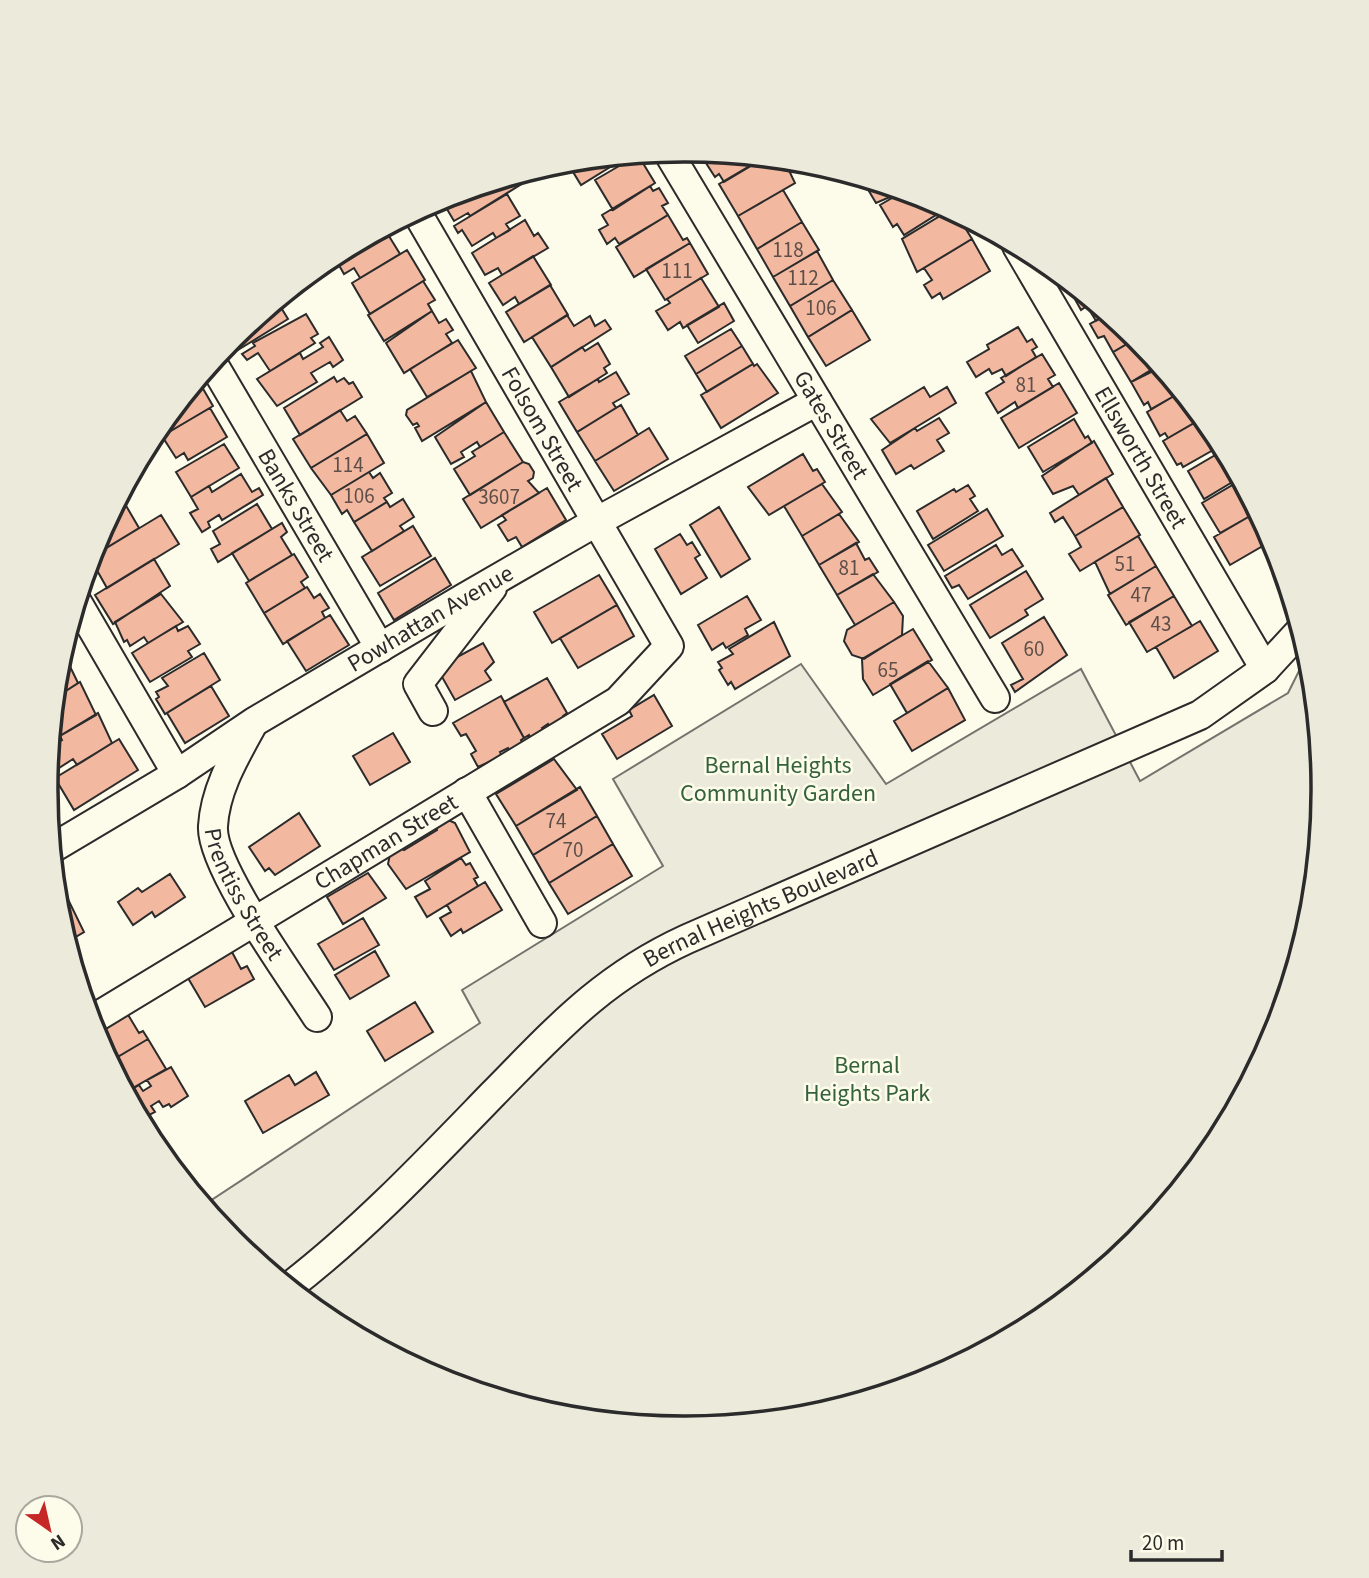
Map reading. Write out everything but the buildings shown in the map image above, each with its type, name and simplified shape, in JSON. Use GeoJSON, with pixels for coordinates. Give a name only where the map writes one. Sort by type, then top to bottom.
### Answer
{"type":"FeatureCollection","features":[{"type":"Feature","properties":{"kind":"street","name":"Gates Street"},"geometry":{"type":"LineString","coordinates":[[674,162],[995,698]]}},
{"type":"Feature","properties":{"kind":"street","name":"Folsom Street"},"geometry":{"type":"LineString","coordinates":[[422,221],[669,646]]}},
{"type":"Feature","properties":{"kind":"street","name":"Ellsworth Street"},"geometry":{"type":"LineString","coordinates":[[1047,278],[1265,669]]}},
{"type":"Feature","properties":{"kind":"street","name":"Banks Street"},"geometry":{"type":"LineString","coordinates":[[217,371],[380,648]]}},
{"type":"Feature","properties":{"kind":"street","name":"Powhattan Avenue"},"geometry":{"type":"LineString","coordinates":[[60,843],[177,774],[254,722],[380,648],[596,522],[817,401]]}},
{"type":"Feature","properties":{"kind":"street"},"geometry":{"type":"LineString","coordinates":[[433,710],[418,684],[500,578]]}},
{"type":"Feature","properties":{"kind":"street"},"geometry":{"type":"LineString","coordinates":[[83,613],[177,774]]}},
{"type":"Feature","properties":{"kind":"street","name":"Bernal Heights Boulevard"},"geometry":{"type":"LineString","coordinates":[[297,1281],[395,1194],[573,1012],[625,971],[699,934],[1165,733],[1223,701],[1265,669],[1293,639]]}},
{"type":"Feature","properties":{"kind":"street","name":"Chapman Street"},"geometry":{"type":"LineString","coordinates":[[100,1015],[618,701],[669,646]]}},
{"type":"Feature","properties":{"kind":"street","name":"Prentiss Street"},"geometry":{"type":"LineString","coordinates":[[254,722],[226,774],[213,827],[215,843],[230,878],[317,1017]]}},
{"type":"Feature","properties":{"kind":"street"},"geometry":{"type":"LineString","coordinates":[[467,792],[542,923]]}},
{"type":"Feature","properties":{"kind":"green space","name":"Bernal Heights Park"},"geometry":{"type":"Polygon","coordinates":[[[801,664],[886,784],[1081,669],[1140,781],[1288,693],[1300,670],[1310,748],[1310,830],[1306,871],[1290,951],[1264,1029],[1247,1066],[1206,1137],[1182,1171],[1128,1232],[1098,1260],[1033,1310],[962,1351],[924,1368],[847,1394],[766,1410],[684,1416],[562,1404],[483,1382],[445,1368],[371,1332],[336,1310],[271,1260],[211,1200],[480,1023],[462,990],[663,866],[613,779],[801,664]]]}},
{"type":"Feature","properties":{"kind":"park label","name":"Bernal Heights Community Garden"},"geometry":{"type":"Point","coordinates":[778,779]}}]}
